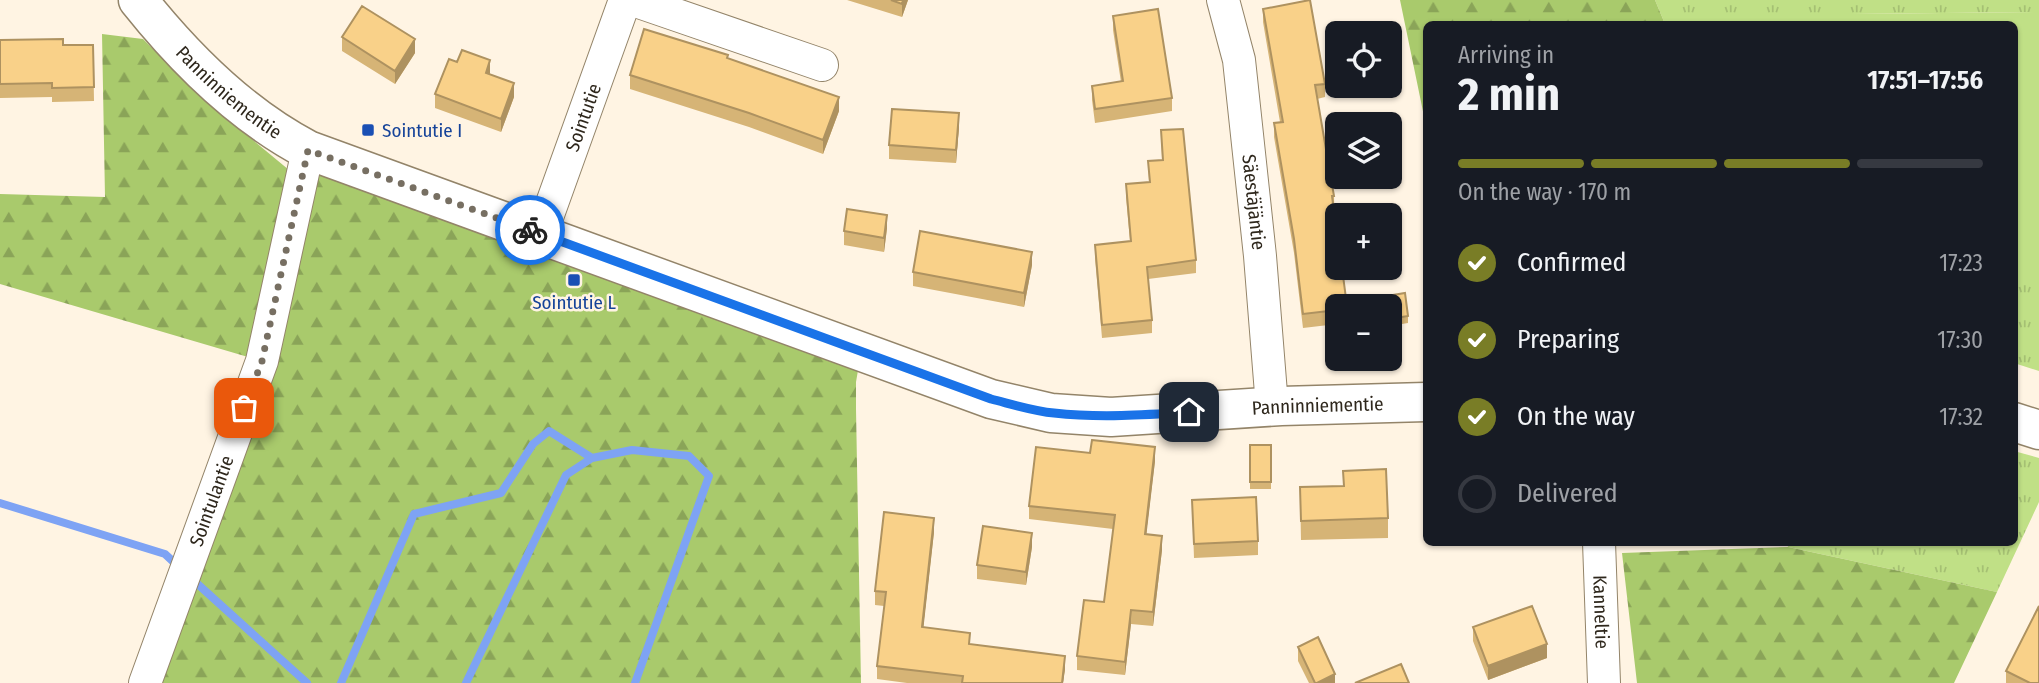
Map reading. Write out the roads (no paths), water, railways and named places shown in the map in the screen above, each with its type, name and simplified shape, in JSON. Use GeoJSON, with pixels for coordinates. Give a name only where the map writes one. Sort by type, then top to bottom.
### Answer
{"type":"FeatureCollection","features":[{"type":"Feature","properties":{"kind":"street","name":"Panninniementie"},"geometry":{"type":"LineString","coordinates":[[138,0],[162,30],[233,100],[282,137],[308,150],[991,399],[1051,413],[1111,417],[1272,406],[1423,402]]}},
{"type":"Feature","properties":{"kind":"street","name":"Sointutie"},"geometry":{"type":"LineString","coordinates":[[541,234],[625,0]]}},
{"type":"Feature","properties":{"kind":"street"},"geometry":{"type":"LineString","coordinates":[[633,0],[822,65]]}},
{"type":"Feature","properties":{"kind":"street","name":"Säestäjäntie"},"geometry":{"type":"LineString","coordinates":[[1223,0],[1239,60],[1260,256],[1272,406]]}},
{"type":"Feature","properties":{"kind":"street","name":"Sointulantie"},"geometry":{"type":"LineString","coordinates":[[145,683],[262,361],[308,150]]}},
{"type":"Feature","properties":{"kind":"street"},"geometry":{"type":"LineString","coordinates":[[2018,423],[2039,430]]}},
{"type":"Feature","properties":{"kind":"street","name":"Kanneltie"},"geometry":{"type":"LineString","coordinates":[[1598,546],[1604,683]]}},
{"type":"Feature","properties":{"kind":"waterway"},"geometry":{"type":"LineString","coordinates":[[341,683],[414,514],[501,493],[533,444],[549,431],[592,458]]}},
{"type":"Feature","properties":{"kind":"waterway"},"geometry":{"type":"LineString","coordinates":[[466,683],[566,475],[592,458],[632,450],[689,456],[709,476],[635,683]]}},
{"type":"Feature","properties":{"kind":"waterway"},"geometry":{"type":"LineString","coordinates":[[0,503],[165,554],[180,568]]}},
{"type":"Feature","properties":{"kind":"waterway"},"geometry":{"type":"LineString","coordinates":[[192,579],[307,683]]}},
{"type":"Feature","properties":{"kind":"place","name":"Sointutie I"},"geometry":{"type":"Point","coordinates":[368,130]}},
{"type":"Feature","properties":{"kind":"place","name":"Sointutie L"},"geometry":{"type":"Point","coordinates":[574,280]}}]}
